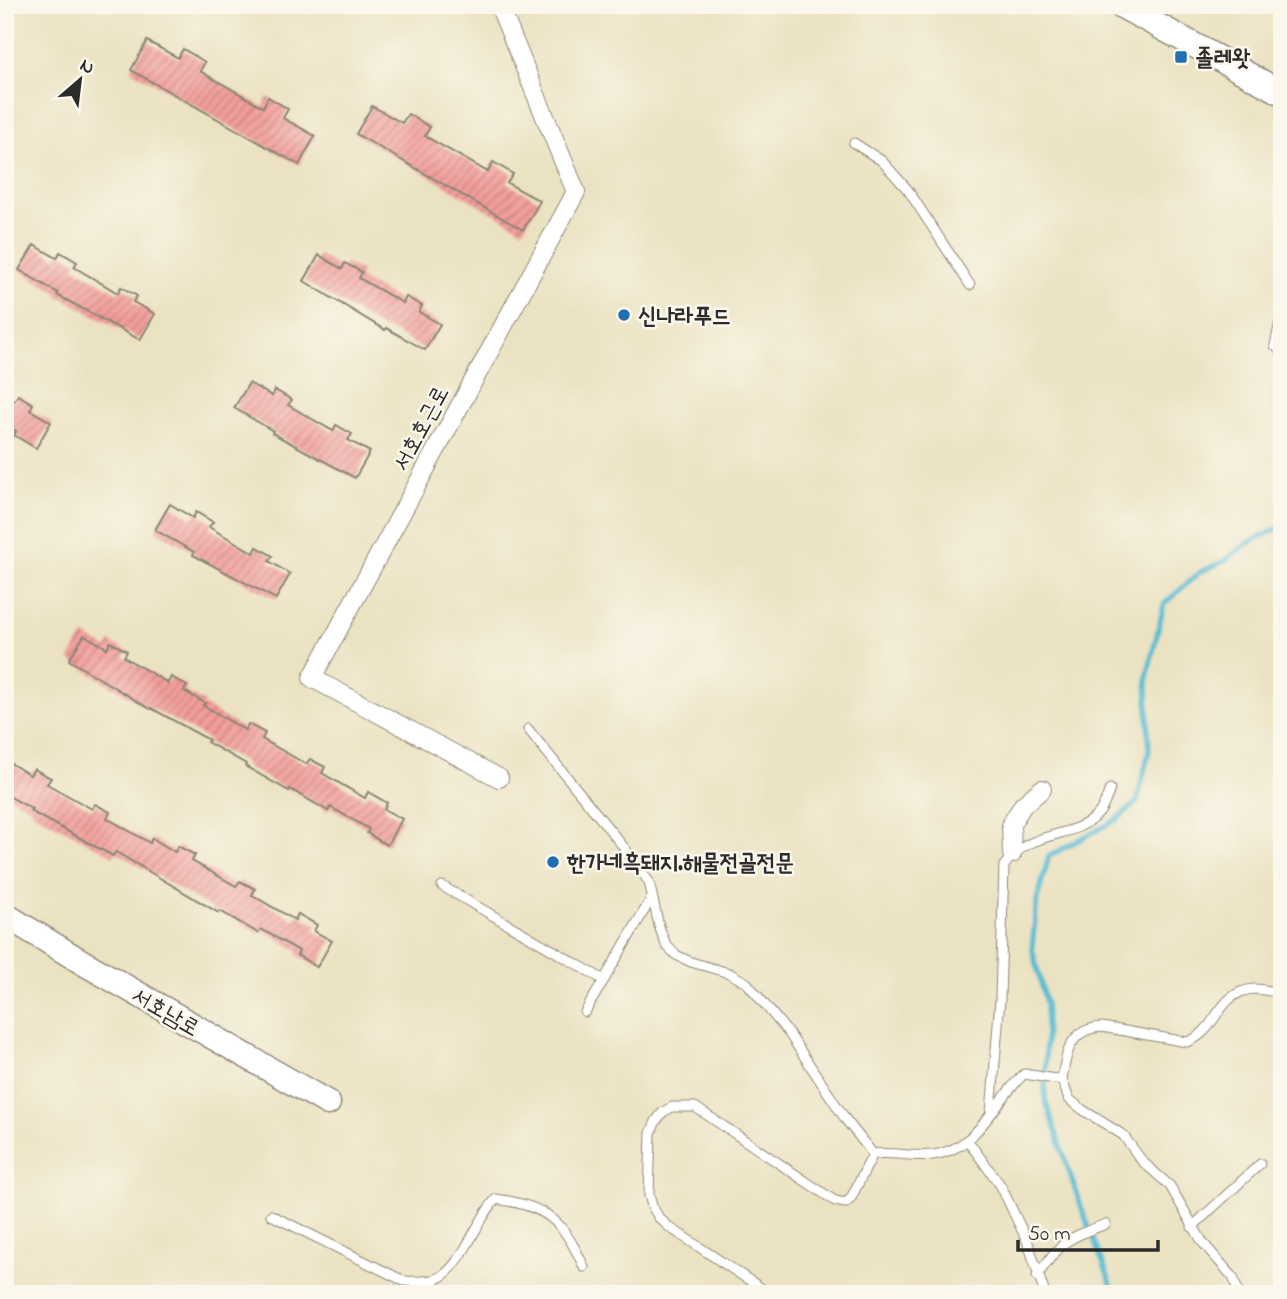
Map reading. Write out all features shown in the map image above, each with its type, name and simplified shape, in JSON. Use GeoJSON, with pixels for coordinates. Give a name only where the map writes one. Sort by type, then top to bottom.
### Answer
{"type":"FeatureCollection","features":[{"type":"Feature","properties":{"kind":"main road"},"geometry":{"type":"LineString","coordinates":[[1120,5],[1282,93]]}},
{"type":"Feature","properties":{"kind":"main road","name":"서호남로"},"geometry":{"type":"LineString","coordinates":[[5,915],[328,1103]]}},
{"type":"Feature","properties":{"kind":"street","name":"서호호근로"},"geometry":{"type":"LineString","coordinates":[[499,5],[576,192],[312,678],[499,778]]}},
{"type":"Feature","properties":{"kind":"street"},"geometry":{"type":"LineString","coordinates":[[1012,854],[1011,824],[1023,805],[1042,789]]}},
{"type":"Feature","properties":{"kind":"lane"},"geometry":{"type":"LineString","coordinates":[[854,143],[882,161],[908,190],[970,285]]}},
{"type":"Feature","properties":{"kind":"lane"},"geometry":{"type":"LineString","coordinates":[[1282,311],[1275,346],[1282,352]]}},
{"type":"Feature","properties":{"kind":"lane"},"geometry":{"type":"LineString","coordinates":[[528,729],[649,882],[666,945],[683,959],[729,973],[747,983],[790,1035],[846,1120],[873,1154]]}},
{"type":"Feature","properties":{"kind":"lane"},"geometry":{"type":"LineString","coordinates":[[991,1115],[1000,999],[1004,866],[1012,854],[1023,845],[1091,820],[1101,811],[1110,789]]}},
{"type":"Feature","properties":{"kind":"lane"},"geometry":{"type":"LineString","coordinates":[[442,886],[604,980]]}},
{"type":"Feature","properties":{"kind":"lane"},"geometry":{"type":"LineString","coordinates":[[585,1012],[652,897]]}},
{"type":"Feature","properties":{"kind":"lane"},"geometry":{"type":"LineString","coordinates":[[1239,1294],[1233,1278],[1192,1227],[1170,1186],[1142,1161],[1123,1135],[1069,1099],[1060,1079],[1071,1045],[1076,1036],[1088,1028],[1102,1027],[1187,1042],[1198,1038],[1227,999],[1239,992],[1256,989],[1282,993]]}},
{"type":"Feature","properties":{"kind":"lane"},"geometry":{"type":"LineString","coordinates":[[873,1154],[933,1155],[952,1151],[968,1141],[991,1115],[1011,1086],[1024,1074],[1060,1079]]}},
{"type":"Feature","properties":{"kind":"lane"},"geometry":{"type":"LineString","coordinates":[[770,1294],[659,1218],[649,1195],[651,1133],[656,1121],[663,1112],[672,1107],[695,1107],[835,1201],[846,1203],[873,1154]]}},
{"type":"Feature","properties":{"kind":"lane"},"geometry":{"type":"LineString","coordinates":[[968,1141],[1001,1186],[1028,1243],[1045,1294]]}},
{"type":"Feature","properties":{"kind":"lane"},"geometry":{"type":"LineString","coordinates":[[1192,1227],[1260,1164]]}},
{"type":"Feature","properties":{"kind":"lane"},"geometry":{"type":"LineString","coordinates":[[271,1215],[404,1281],[428,1282],[441,1277],[453,1266],[487,1209],[496,1199],[527,1204],[555,1220],[571,1239],[584,1268]]}},
{"type":"Feature","properties":{"kind":"lane"},"geometry":{"type":"LineString","coordinates":[[1037,1276],[1055,1249],[1079,1234],[1106,1224]]}},
{"type":"Feature","properties":{"kind":"building"},"geometry":{"type":"Polygon","coordinates":[[[147,41],[178,58],[183,49],[205,62],[200,71],[263,107],[268,97],[288,109],[283,118],[315,136],[299,165],[131,70],[147,41]]]}},
{"type":"Feature","properties":{"kind":"building"},"geometry":{"type":"Polygon","coordinates":[[[372,106],[402,123],[408,114],[430,127],[425,136],[488,172],[493,162],[513,174],[507,183],[540,201],[523,230],[356,134],[372,106]]]}},
{"type":"Feature","properties":{"kind":"building"},"geometry":{"type":"Polygon","coordinates":[[[34,245],[57,258],[60,252],[77,262],[74,267],[118,293],[121,287],[137,296],[133,302],[155,314],[140,340],[57,295],[58,293],[19,270],[34,245]]]}},
{"type":"Feature","properties":{"kind":"building"},"geometry":{"type":"Polygon","coordinates":[[[319,255],[342,269],[345,263],[362,272],[359,278],[403,303],[406,297],[422,306],[419,312],[440,324],[425,350],[386,328],[385,330],[304,281],[319,255]]]}},
{"type":"Feature","properties":{"kind":"building"},"geometry":{"type":"Polygon","coordinates":[[[249,383],[272,396],[275,390],[292,400],[288,405],[333,431],[336,425],[352,434],[348,440],[370,452],[355,478],[272,433],[273,431],[234,408],[249,383]]]}},
{"type":"Feature","properties":{"kind":"building"},"geometry":{"type":"Polygon","coordinates":[[[18,395],[33,404],[30,410],[51,422],[36,448],[14,435],[16,431],[5,425],[5,396],[14,401],[18,395]]]}},
{"type":"Feature","properties":{"kind":"building"},"geometry":{"type":"Polygon","coordinates":[[[170,504],[193,518],[196,512],[213,522],[209,527],[254,553],[257,547],[273,556],[269,561],[290,574],[276,599],[193,555],[194,552],[155,530],[170,504]]]}},
{"type":"Feature","properties":{"kind":"building"},"geometry":{"type":"Polygon","coordinates":[[[84,635],[107,648],[110,642],[127,651],[124,657],[168,683],[171,677],[187,686],[184,691],[245,730],[248,724],[265,733],[262,739],[306,764],[310,759],[325,767],[322,773],[365,798],[368,792],[387,803],[384,809],[402,819],[387,845],[367,833],[369,829],[330,807],[328,811],[290,789],[289,791],[207,742],[209,740],[150,709],[69,660],[84,635]]]}},
{"type":"Feature","properties":{"kind":"building"},"geometry":{"type":"Polygon","coordinates":[[[5,760],[30,775],[34,769],[51,778],[47,784],[92,809],[95,804],[110,812],[107,818],[150,843],[152,838],[175,852],[178,846],[195,855],[192,861],[236,886],[240,881],[255,889],[252,895],[295,920],[298,914],[317,925],[314,931],[332,941],[317,967],[297,955],[299,951],[261,929],[258,933],[116,852],[113,856],[30,811],[32,809],[5,794],[5,760]]]}},
{"type":"Feature","properties":{"kind":"waterway"},"geometry":{"type":"LineString","coordinates":[[1115,1294],[1080,1204],[1045,1099],[1046,1004],[1032,948],[1037,900],[1049,856],[1116,820],[1137,802],[1149,751],[1147,677],[1164,604],[1200,572],[1224,561],[1248,543],[1279,528],[1282,523]]}},
{"type":"Feature","properties":{"kind":"place","name":"졸레왓"},"geometry":{"type":"Point","coordinates":[1181,57]}},
{"type":"Feature","properties":{"kind":"place","name":"신나라푸드"},"geometry":{"type":"Point","coordinates":[624,315]}},
{"type":"Feature","properties":{"kind":"place","name":"한가네흑돼지.해물전골전문"},"geometry":{"type":"Point","coordinates":[553,862]}}]}
